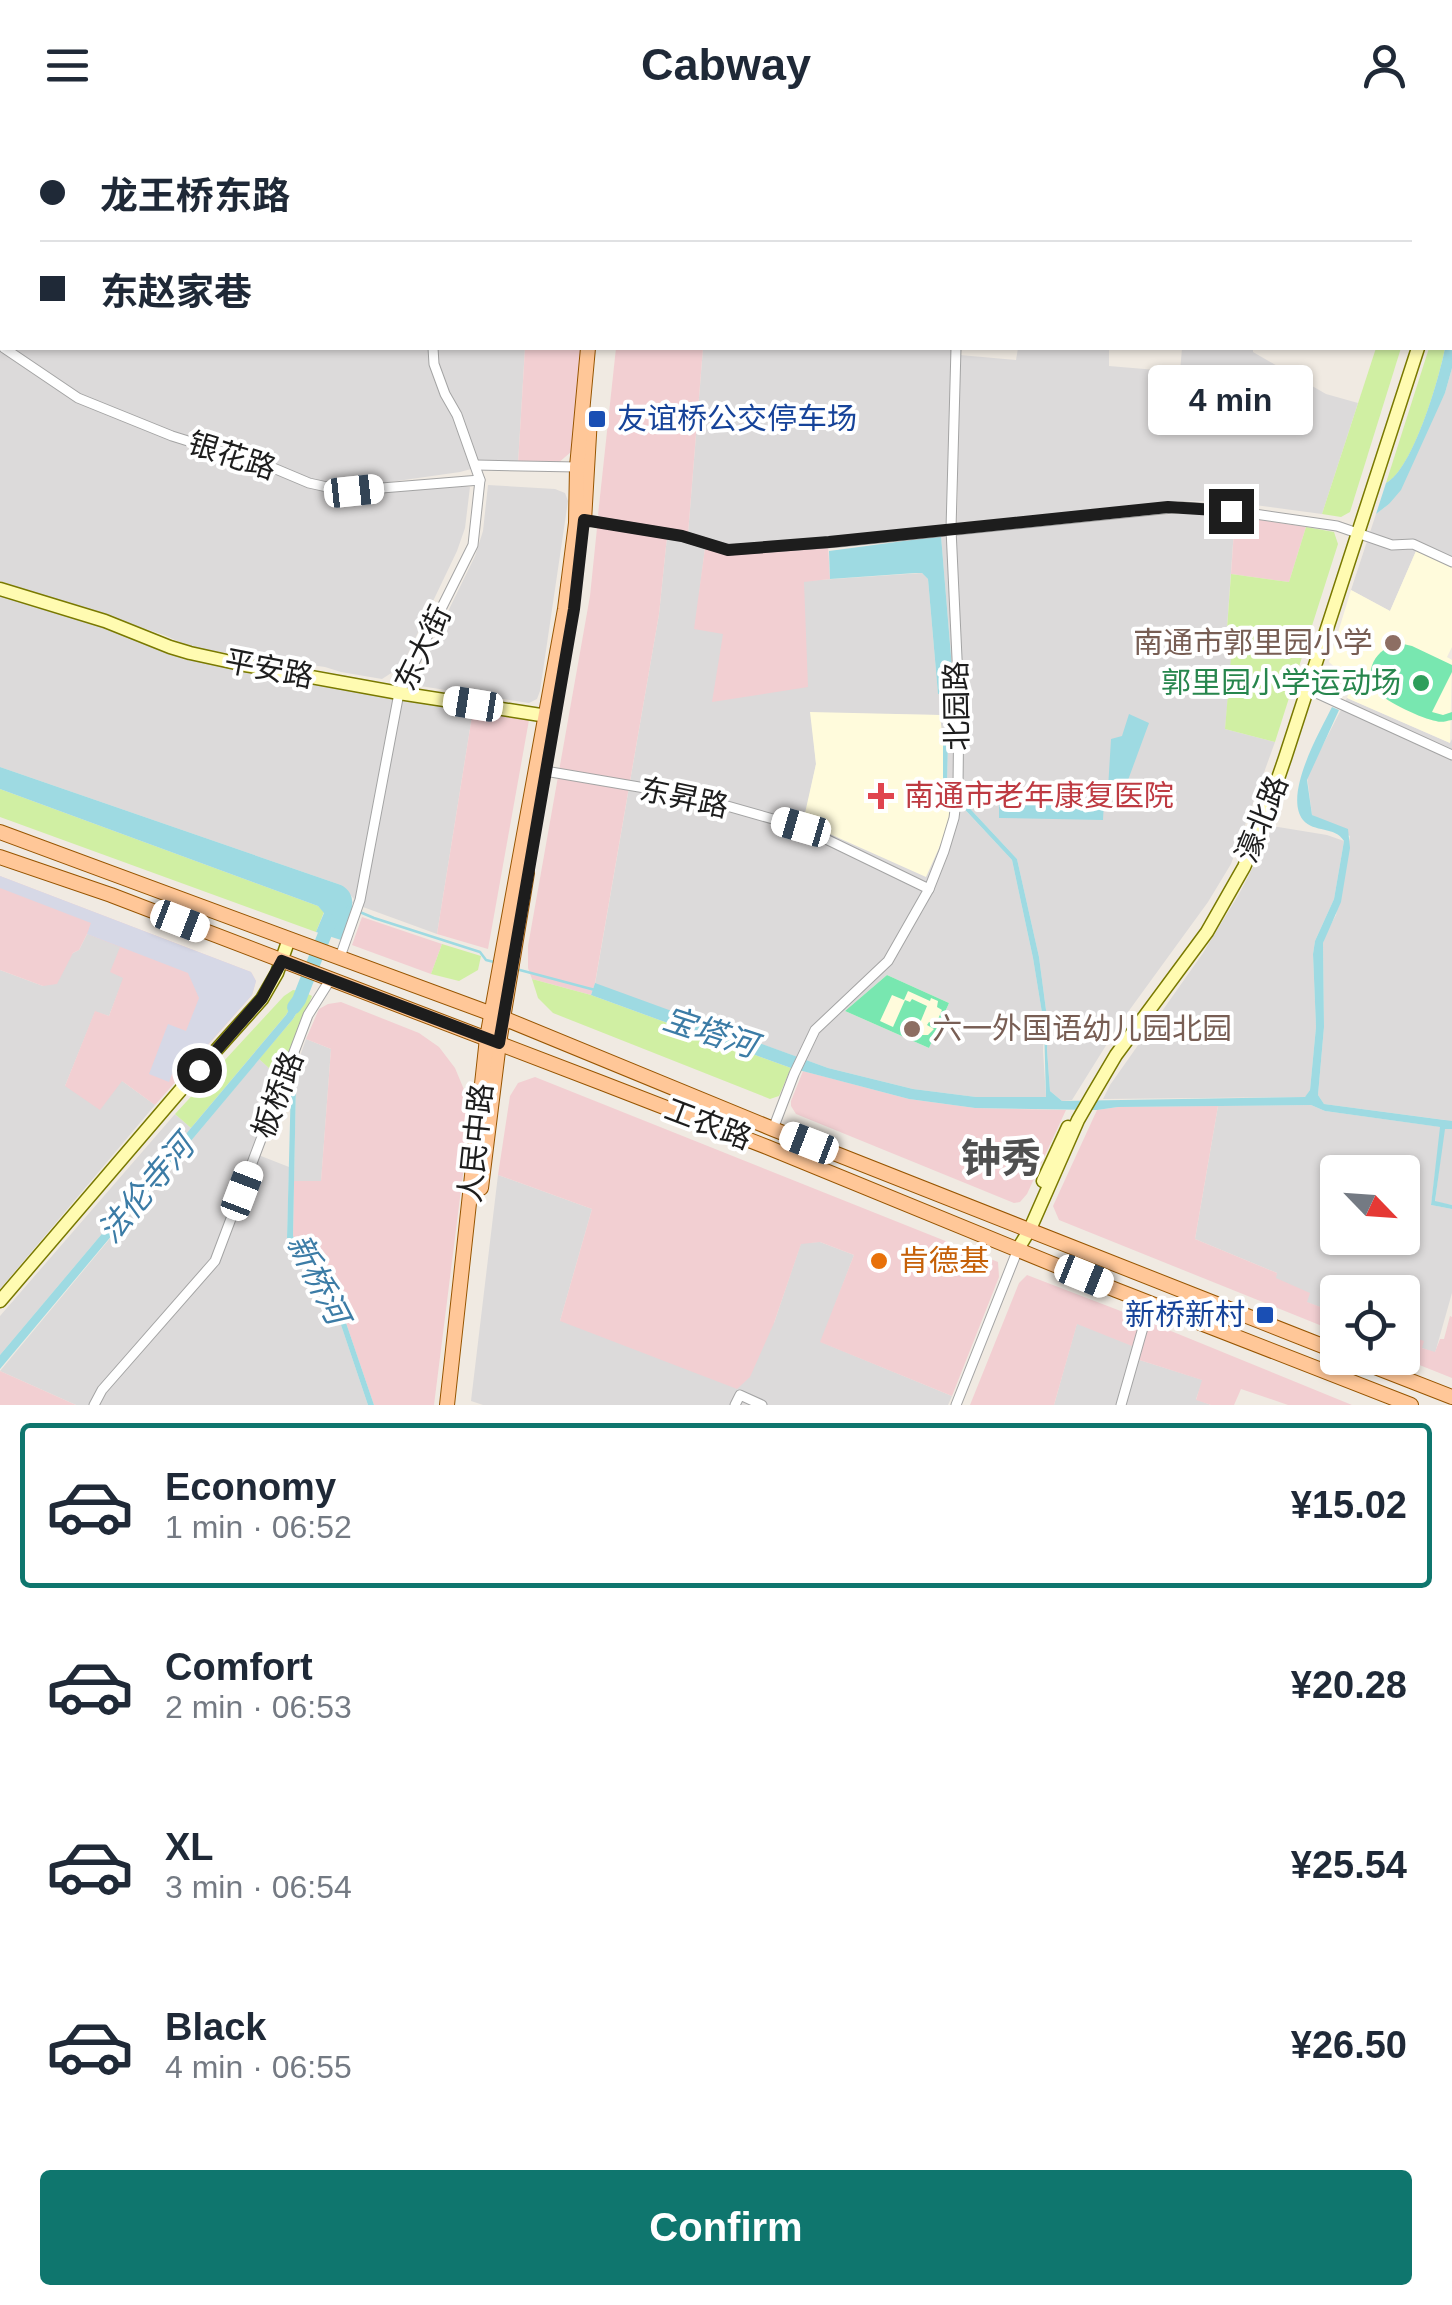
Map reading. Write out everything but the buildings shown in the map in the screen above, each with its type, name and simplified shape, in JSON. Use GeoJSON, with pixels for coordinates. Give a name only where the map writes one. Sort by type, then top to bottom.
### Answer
{"type":"FeatureCollection","features":[{"type":"Feature","properties":{"kind":"main road","name":"人民中路"},"geometry":{"type":"LineString","coordinates":[[448,1404],[493,1040],[566,609],[588,350]]}},
{"type":"Feature","properties":{"kind":"main road","name":"人民中路"},"geometry":{"type":"LineString","coordinates":[[508,955],[574,609],[598,350]]}},
{"type":"Feature","properties":{"kind":"main road","name":"工农路"},"geometry":{"type":"LineString","coordinates":[[0,832],[497,1016],[1320,1345]]}},
{"type":"Feature","properties":{"kind":"main road","name":"工农路"},"geometry":{"type":"LineString","coordinates":[[0,857],[112,894],[493,1040],[768,1147],[1388,1401],[1412,1405]]}},
{"type":"Feature","properties":{"kind":"main road","name":"人民中路"},"geometry":{"type":"LineString","coordinates":[[456,1405],[493,1040]]}},
{"type":"Feature","properties":{"kind":"main road"},"geometry":{"type":"LineString","coordinates":[[1396,1375],[1452,1397]]}},
{"type":"Feature","properties":{"kind":"street","name":"银花路"},"geometry":{"type":"LineString","coordinates":[[8,350],[78,398],[309,484],[346,491],[480,480]]}},
{"type":"Feature","properties":{"kind":"street","name":"东大街"},"geometry":{"type":"LineString","coordinates":[[336,956],[360,900],[399,693],[473,545],[480,480],[434,364],[433,350]]}},
{"type":"Feature","properties":{"kind":"street","name":"北园路"},"geometry":{"type":"LineString","coordinates":[[773,1129],[816,1030],[888,962],[929,888],[951,831],[957,792],[959,701],[951,528],[956,350]]}},
{"type":"Feature","properties":{"kind":"street","name":"濠北路"},"geometry":{"type":"LineString","coordinates":[[956,1405],[1026,1228],[1075,1119],[1125,1032],[1201,928],[1237,866],[1254,827],[1305,687],[1409,350]]}},
{"type":"Feature","properties":{"kind":"street","name":"濠北路"},"geometry":{"type":"LineString","coordinates":[[1354,532],[1417,350]]}},
{"type":"Feature","properties":{"kind":"street"},"geometry":{"type":"LineString","coordinates":[[476,465],[577,467]]}},
{"type":"Feature","properties":{"kind":"street"},"geometry":{"type":"LineString","coordinates":[[584,520],[682,536],[728,550],[1182,507],[1338,526],[1392,545],[1413,544],[1452,562]]}},
{"type":"Feature","properties":{"kind":"street","name":"平安路"},"geometry":{"type":"LineString","coordinates":[[0,589],[105,621],[190,653],[399,693],[547,716]]}},
{"type":"Feature","properties":{"kind":"street"},"geometry":{"type":"LineString","coordinates":[[1305,687],[1452,755]]}},
{"type":"Feature","properties":{"kind":"street","name":"东昇路"},"geometry":{"type":"LineString","coordinates":[[545,771],[692,796],[801,827],[929,888]]}},
{"type":"Feature","properties":{"kind":"street"},"geometry":{"type":"LineString","coordinates":[[0,1301],[262,998],[290,939]]}},
{"type":"Feature","properties":{"kind":"street","name":"板桥路"},"geometry":{"type":"LineString","coordinates":[[94,1405],[102,1390],[215,1261],[325,977]]}},
{"type":"Feature","properties":{"kind":"street"},"geometry":{"type":"LineString","coordinates":[[1122,1405],[1150,1303]]}},
{"type":"Feature","properties":{"kind":"street"},"geometry":{"type":"LineString","coordinates":[[736,1405],[740,1394],[762,1405]]}},
{"type":"Feature","properties":{"kind":"street"},"geometry":{"type":"LineString","coordinates":[[448,1404],[456,1405]]}},
{"type":"Feature","properties":{"kind":"shaded area"},"geometry":{"type":"Polygon","coordinates":[[[0,350],[525,350],[518,464],[493,463],[460,472],[355,487],[354,496],[448,485],[470,487],[465,528],[457,551],[402,666],[382,679],[193,648],[0,581],[0,350]]]}},
{"type":"Feature","properties":{"kind":"shaded area"},"geometry":{"type":"Polygon","coordinates":[[[525,350],[581,350],[572,451],[557,464],[518,464],[525,350]]]}},
{"type":"Feature","properties":{"kind":"shaded area"},"geometry":{"type":"Polygon","coordinates":[[[616,350],[703,350],[688,534],[598,515],[616,350]]]}},
{"type":"Feature","properties":{"kind":"shaded area"},"geometry":{"type":"Polygon","coordinates":[[[703,350],[952,350],[947,526],[728,547],[688,534],[703,350]]]}},
{"type":"Feature","properties":{"kind":"shaded area"},"geometry":{"type":"Polygon","coordinates":[[[1018,350],[1109,350],[1109,366],[1180,372],[1182,350],[1253,350],[1326,394],[1358,403],[1322,514],[1232,502],[1183,501],[957,523],[960,355],[1016,360],[1018,350]]]}},
{"type":"Feature","properties":{"kind":"shaded area"},"geometry":{"type":"Polygon","coordinates":[[[1452,368],[1452,567],[1416,551],[1390,611],[1351,590],[1376,514],[1389,504],[1445,393],[1452,368]]]}},
{"type":"Feature","properties":{"kind":"shaded area"},"geometry":{"type":"Polygon","coordinates":[[[488,485],[555,489],[565,493],[568,501],[540,691],[537,699],[529,703],[417,683],[416,677],[475,556],[483,531],[488,485]]]}},
{"type":"Feature","properties":{"kind":"shaded area"},"geometry":{"type":"Polygon","coordinates":[[[1183,513],[1235,516],[1225,655],[1232,657],[1225,729],[1275,742],[1231,864],[1120,1023],[1072,1100],[1062,1101],[1050,1091],[1048,1025],[1039,957],[1017,859],[947,784],[948,743],[943,742],[939,715],[811,713],[816,764],[804,821],[951,804],[954,798],[1012,860],[1044,1025],[1046,1097],[976,1097],[913,1089],[828,1068],[595,984],[659,614],[667,537],[705,548],[695,628],[723,633],[804,581],[922,573],[928,579],[938,694],[954,692],[941,536],[1183,513]]]}},
{"type":"Feature","properties":{"kind":"shaded area"},"geometry":{"type":"Polygon","coordinates":[[[1235,516],[1306,527],[1289,582],[1231,574],[1235,516]]]}},
{"type":"Feature","properties":{"kind":"shaded area"},"geometry":{"type":"Polygon","coordinates":[[[600,525],[667,537],[659,614],[591,995],[532,979],[528,946],[600,525]]]}},
{"type":"Feature","properties":{"kind":"shaded area"},"geometry":{"type":"Polygon","coordinates":[[[828,545],[830,579],[804,582],[808,687],[712,702],[723,634],[694,629],[705,548],[727,555],[828,545]]]}},
{"type":"Feature","properties":{"kind":"shaded area","name":"南通市郭里园小学"},"geometry":{"type":"Polygon","coordinates":[[[1416,551],[1452,567],[1452,647],[1447,657],[1452,660],[1450,743],[1347,698],[1344,676],[1329,662],[1351,590],[1390,611],[1416,551]]]}},
{"type":"Feature","properties":{"kind":"shaded area"},"geometry":{"type":"Polygon","coordinates":[[[0,595],[111,629],[183,659],[473,710],[437,934],[352,903],[354,899],[341,885],[0,767],[0,595]]]}},
{"type":"Feature","properties":{"kind":"shaded area"},"geometry":{"type":"Polygon","coordinates":[[[1347,698],[1450,743],[1452,739],[1452,1205],[1435,1202],[1445,1120],[1324,1104],[1318,1095],[1324,1027],[1323,943],[1336,915],[1350,836],[1312,815],[1307,776],[1347,698]]]}},
{"type":"Feature","properties":{"kind":"shaded area"},"geometry":{"type":"Polygon","coordinates":[[[473,710],[529,720],[488,949],[437,934],[473,710]]]}},
{"type":"Feature","properties":{"kind":"shaded area","name":"南通市老年康复医院"},"geometry":{"type":"Polygon","coordinates":[[[810,712],[940,715],[943,786],[954,798],[948,828],[926,877],[803,822],[816,764],[810,712]]]}},
{"type":"Feature","properties":{"kind":"shaded area"},"geometry":{"type":"Polygon","coordinates":[[[1272,826],[1344,841],[1334,899],[1313,954],[1316,1027],[1307,1095],[1103,1099],[1203,953],[1239,894],[1272,826]]]}},
{"type":"Feature","properties":{"kind":"shaded area"},"geometry":{"type":"Polygon","coordinates":[[[0,876],[251,972],[256,981],[252,995],[155,1105],[122,1081],[100,1110],[65,1086],[95,1011],[109,1016],[123,978],[110,972],[120,947],[87,934],[57,984],[43,986],[0,970],[0,876]]]}},
{"type":"Feature","properties":{"kind":"shaded area"},"geometry":{"type":"Polygon","coordinates":[[[0,876],[251,972],[256,981],[252,995],[180,1076],[172,1074],[169,1082],[149,1074],[168,1024],[186,1031],[199,998],[188,973],[87,934],[91,923],[0,888],[0,876]]]}},
{"type":"Feature","properties":{"kind":"shaded area"},"geometry":{"type":"Polygon","coordinates":[[[362,917],[442,944],[431,974],[352,945],[362,917]]]}},
{"type":"Feature","properties":{"kind":"shaded area"},"geometry":{"type":"Polygon","coordinates":[[[87,934],[120,946],[124,977],[109,1016],[95,1012],[65,1086],[122,1081],[155,1105],[0,1289],[0,970],[43,986],[79,950],[87,934]]]}},
{"type":"Feature","properties":{"kind":"shaded area","name":"六一外国语幼儿园北园"},"geometry":{"type":"Polygon","coordinates":[[[887,975],[949,1003],[929,1048],[845,1011],[887,975]]]}},
{"type":"Feature","properties":{"kind":"shaded area"},"geometry":{"type":"Polygon","coordinates":[[[341,1002],[419,1033],[439,1047],[455,1068],[465,1092],[464,1166],[434,1405],[374,1405],[344,1317],[293,1236],[294,1181],[321,1181],[331,1049],[306,1039],[319,1009],[341,1002]]]}},
{"type":"Feature","properties":{"kind":"shaded area"},"geometry":{"type":"Polygon","coordinates":[[[306,1039],[331,1049],[321,1182],[294,1181],[296,1083],[291,1082],[306,1039]]]}},
{"type":"Feature","properties":{"kind":"shaded area"},"geometry":{"type":"Polygon","coordinates":[[[259,1059],[280,1078],[251,1152],[289,1167],[287,1238],[339,1319],[368,1405],[76,1405],[0,1371],[259,1059]]]}},
{"type":"Feature","properties":{"kind":"shaded area"},"geometry":{"type":"Polygon","coordinates":[[[803,1071],[909,1099],[975,1108],[1066,1110],[1027,1194],[1014,1203],[796,1114],[791,1101],[803,1071]]]}},
{"type":"Feature","properties":{"kind":"shaded area"},"geometry":{"type":"Polygon","coordinates":[[[535,1077],[998,1262],[999,1277],[952,1396],[820,1342],[854,1255],[820,1242],[801,1244],[774,1323],[750,1377],[737,1389],[560,1321],[592,1209],[498,1175],[510,1096],[518,1083],[535,1077]]]}},
{"type":"Feature","properties":{"kind":"shaded area"},"geometry":{"type":"Polygon","coordinates":[[[1311,1105],[1325,1111],[1441,1127],[1431,1205],[1452,1209],[1452,1293],[1435,1353],[1420,1346],[1420,1275],[1320,1275],[1320,1307],[1306,1302],[1275,1278],[1277,1273],[1195,1239],[1218,1106],[1311,1105]]]}},
{"type":"Feature","properties":{"kind":"shaded area"},"geometry":{"type":"Polygon","coordinates":[[[1218,1106],[1195,1239],[1277,1273],[1276,1278],[1310,1293],[1307,1302],[1320,1307],[1320,1325],[1059,1220],[1053,1206],[1097,1110],[1218,1106]]]}},
{"type":"Feature","properties":{"kind":"shaded area"},"geometry":{"type":"Polygon","coordinates":[[[175,1114],[191,1128],[0,1355],[0,1316],[175,1114]]]}},
{"type":"Feature","properties":{"kind":"shaded area"},"geometry":{"type":"Polygon","coordinates":[[[498,1175],[592,1209],[560,1321],[774,1323],[801,1243],[820,1242],[854,1255],[821,1342],[952,1396],[948,1405],[483,1405],[471,1401],[498,1175]]]}},
{"type":"Feature","properties":{"kind":"shaded area"},"geometry":{"type":"Polygon","coordinates":[[[1027,1275],[1352,1405],[1288,1405],[1241,1389],[1234,1405],[1211,1405],[1196,1400],[1202,1380],[1130,1357],[1132,1346],[1077,1324],[1054,1405],[970,1405],[1019,1283],[1027,1275]]]}},
{"type":"Feature","properties":{"kind":"shaded area"},"geometry":{"type":"Polygon","coordinates":[[[1450,1316],[1452,1378],[1420,1365],[1420,1340],[1424,1341],[1422,1348],[1435,1352],[1440,1339],[1444,1339],[1450,1316]]]}},
{"type":"Feature","properties":{"kind":"shaded area"},"geometry":{"type":"Polygon","coordinates":[[[1077,1323],[1133,1346],[1130,1357],[1203,1380],[1196,1399],[1211,1405],[1054,1405],[1077,1323]]]}},
{"type":"Feature","properties":{"kind":"shaded area"},"geometry":{"type":"Polygon","coordinates":[[[0,1371],[76,1405],[0,1405],[0,1371]]]}},
{"type":"Feature","properties":{"kind":"green space"},"geometry":{"type":"Polygon","coordinates":[[[1375,350],[1400,350],[1350,512],[1341,517],[1322,514],[1375,350]]]}},
{"type":"Feature","properties":{"kind":"green space"},"geometry":{"type":"Polygon","coordinates":[[[1428,350],[1444,350],[1415,442],[1406,460],[1386,483],[1428,350]]]}},
{"type":"Feature","properties":{"kind":"green space"},"geometry":{"type":"Polygon","coordinates":[[[1306,527],[1334,532],[1338,544],[1275,742],[1225,729],[1231,658],[1225,656],[1231,574],[1289,582],[1306,527]]]}},
{"type":"Feature","properties":{"kind":"green space"},"geometry":{"type":"Polygon","coordinates":[[[1399,643],[1452,665],[1432,712],[1452,712],[1452,720],[1440,722],[1423,717],[1378,692],[1371,677],[1374,662],[1384,650],[1399,643]]]}},
{"type":"Feature","properties":{"kind":"green space"},"geometry":{"type":"Polygon","coordinates":[[[0,789],[318,906],[324,912],[316,932],[0,817],[0,789]]]}},
{"type":"Feature","properties":{"kind":"green space"},"geometry":{"type":"Polygon","coordinates":[[[442,944],[481,956],[478,970],[459,981],[431,974],[442,944]]]}},
{"type":"Feature","properties":{"kind":"green space","name":"六一外国语幼儿园北园"},"geometry":{"type":"Polygon","coordinates":[[[887,975],[949,1003],[929,1048],[845,1011],[887,975]],[[908,991],[904,1000],[892,995],[880,1021],[893,1027],[905,1000],[912,999],[927,1006],[915,1035],[928,1035],[934,1029],[927,1025],[936,1024],[942,1010],[937,1007],[938,1001],[908,991]]]}},
{"type":"Feature","properties":{"kind":"green space"},"geometry":{"type":"Polygon","coordinates":[[[532,979],[591,995],[791,1068],[779,1096],[770,1099],[553,1013],[538,998],[532,979]]]}},
{"type":"Feature","properties":{"kind":"green space"},"geometry":{"type":"Polygon","coordinates":[[[293,990],[300,991],[286,1015],[191,1128],[175,1114],[293,990]]]}},
{"type":"Feature","properties":{"kind":"green space"},"geometry":{"type":"Polygon","coordinates":[[[308,994],[312,996],[280,1078],[259,1059],[293,1019],[308,994]]]}},
{"type":"Feature","properties":{"kind":"water"},"geometry":{"type":"Polygon","coordinates":[[[1444,350],[1452,350],[1445,393],[1401,490],[1376,514],[1386,483],[1406,460],[1415,442],[1444,350]]]}},
{"type":"Feature","properties":{"kind":"water"},"geometry":{"type":"Polygon","coordinates":[[[941,536],[954,692],[938,694],[928,579],[915,573],[830,579],[829,551],[941,536]]]}},
{"type":"Feature","properties":{"kind":"water"},"geometry":{"type":"Polygon","coordinates":[[[1332,707],[1339,710],[1307,780],[1312,815],[1348,829],[1350,848],[1341,902],[1323,943],[1324,1027],[1318,1095],[1324,1104],[1452,1121],[1452,1129],[1445,1129],[1435,1201],[1452,1205],[1452,1209],[1431,1205],[1440,1127],[1325,1111],[1311,1105],[1097,1110],[975,1108],[909,1099],[791,1068],[591,995],[595,983],[828,1068],[913,1089],[976,1097],[1046,1097],[1044,1025],[1012,860],[943,786],[943,742],[948,742],[947,784],[1017,859],[1039,957],[1048,1025],[1050,1091],[1062,1101],[1305,1097],[1310,1090],[1316,1027],[1313,954],[1334,899],[1344,841],[1335,833],[1303,820],[1297,795],[1312,747],[1332,707]]]}},
{"type":"Feature","properties":{"kind":"water"},"geometry":{"type":"Polygon","coordinates":[[[1129,714],[1149,723],[1124,791],[1108,789],[1111,739],[1122,736],[1129,714]]]}},
{"type":"Feature","properties":{"kind":"water"},"geometry":{"type":"Polygon","coordinates":[[[0,767],[341,885],[348,890],[352,903],[341,940],[316,932],[324,913],[318,906],[0,789],[0,767]]]}},
{"type":"Feature","properties":{"kind":"water"},"geometry":{"type":"Polygon","coordinates":[[[999,797],[1104,800],[1103,820],[999,818],[999,797]]]}},
{"type":"Feature","properties":{"kind":"water"},"geometry":{"type":"Polygon","coordinates":[[[300,991],[308,994],[293,1019],[0,1369],[0,1355],[286,1015],[300,991]]]}},
{"type":"Feature","properties":{"kind":"water","name":"新桥河"},"geometry":{"type":"Polygon","coordinates":[[[291,1082],[296,1083],[293,1236],[344,1317],[374,1405],[368,1405],[339,1319],[287,1238],[291,1082]]]}},
{"type":"Feature","properties":{"kind":"waterway","name":"宝塔河"},"geometry":{"type":"LineString","coordinates":[[348,907],[480,952],[486,960],[494,962]]}},
{"type":"Feature","properties":{"kind":"waterway","name":"法伦寺河"},"geometry":{"type":"LineString","coordinates":[[294,1007],[330,921]]}},
{"type":"Feature","properties":{"kind":"waterway","name":"宝塔河"},"geometry":{"type":"LineString","coordinates":[[516,969],[595,990]]}},
{"type":"Feature","properties":{"kind":"place","name":"友谊桥公交停车场"},"geometry":{"type":"Point","coordinates":[597,419]}},
{"type":"Feature","properties":{"kind":"place","name":"南通市郭里园小学"},"geometry":{"type":"Point","coordinates":[1393,643]}},
{"type":"Feature","properties":{"kind":"place","name":"郭里园小学运动场"},"geometry":{"type":"Point","coordinates":[1421,683]}},
{"type":"Feature","properties":{"kind":"place","name":"南通市老年康复医院"},"geometry":{"type":"Point","coordinates":[881,796]}},
{"type":"Feature","properties":{"kind":"place","name":"六一外国语幼儿园北园"},"geometry":{"type":"Point","coordinates":[912,1029]}},
{"type":"Feature","properties":{"kind":"place","name":"肯德基"},"geometry":{"type":"Point","coordinates":[879,1261]}},
{"type":"Feature","properties":{"kind":"place","name":"新桥新村"},"geometry":{"type":"Point","coordinates":[1265,1315]}},
{"type":"Feature","properties":{"kind":"district","name":"钟秀"},"geometry":{"type":"Point","coordinates":[1001,1158]}},
{"type":"Feature","properties":{"kind":"route"},"geometry":{"type":"LineString","coordinates":[[199,1070],[262,998],[282,961],[499,1043],[574,609],[584,520],[682,536],[728,550],[1168,507],[1231,511]]}}]}
